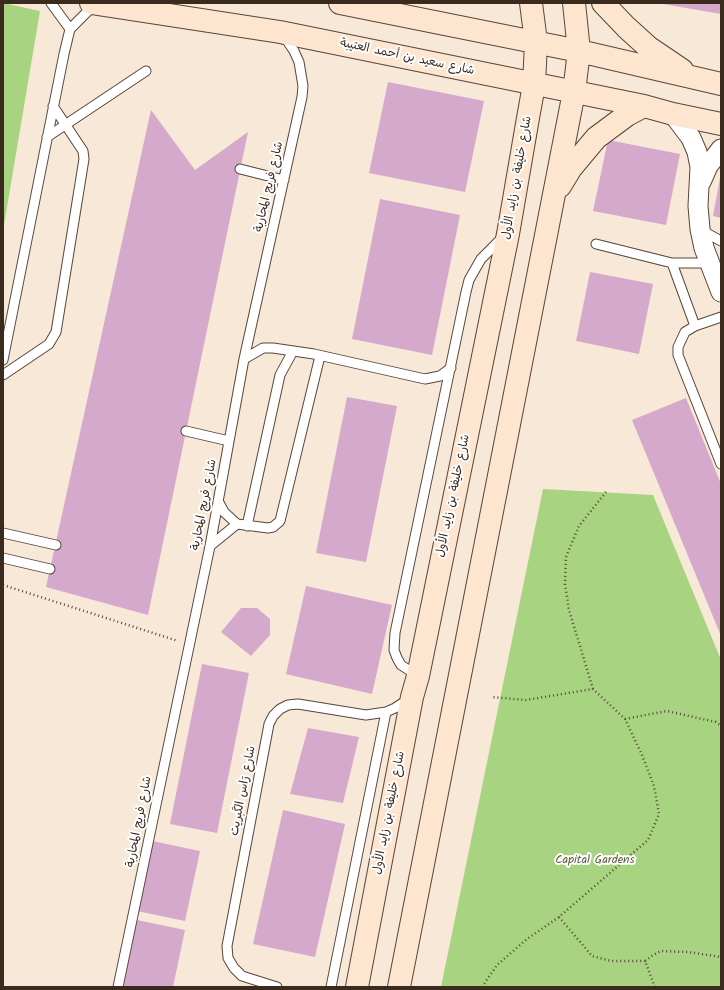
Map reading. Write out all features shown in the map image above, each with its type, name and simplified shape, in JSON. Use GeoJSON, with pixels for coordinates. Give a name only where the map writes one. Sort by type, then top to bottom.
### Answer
{"type":"FeatureCollection","features":[{"type":"Feature","properties":{"kind":"main road","name":"شارع سعيد بن أحمد العتيبة"},"geometry":{"type":"LineString","coordinates":[[93,3],[280,32],[534,85],[644,106],[721,124]]}},
{"type":"Feature","properties":{"kind":"main road"},"geometry":{"type":"LineString","coordinates":[[340,3],[579,51],[721,84]]}},
{"type":"Feature","properties":{"kind":"main road","name":"شارع خليفة بن زايد الأول"},"geometry":{"type":"LineString","coordinates":[[357,987],[412,697],[418,676],[508,234],[534,85],[536,42],[531,3]]}},
{"type":"Feature","properties":{"kind":"main road"},"geometry":{"type":"LineString","coordinates":[[399,987],[574,92],[579,51],[574,3]]}},
{"type":"Feature","properties":{"kind":"main road"},"geometry":{"type":"LineString","coordinates":[[602,3],[648,46],[697,79]]}},
{"type":"Feature","properties":{"kind":"main road"},"geometry":{"type":"LineString","coordinates":[[553,202],[571,168],[596,138],[627,115],[644,106]]}},
{"type":"Feature","properties":{"kind":"street"},"geometry":{"type":"LineString","coordinates":[[673,114],[691,138],[697,152],[701,182],[698,206],[700,229],[710,263],[721,292]]}},
{"type":"Feature","properties":{"kind":"street"},"geometry":{"type":"LineString","coordinates":[[701,182],[708,166],[721,149]]}},
{"type":"Feature","properties":{"kind":"lane"},"geometry":{"type":"LineString","coordinates":[[51,3],[70,29]]}},
{"type":"Feature","properties":{"kind":"lane"},"geometry":{"type":"LineString","coordinates":[[3,360],[53,106],[70,29],[93,3]]}},
{"type":"Feature","properties":{"kind":"lane","name":"شارع فريج المحاربة"},"geometry":{"type":"LineString","coordinates":[[118,987],[188,644],[210,546],[244,359],[298,120],[303,86],[299,62],[288,41],[280,32]]}},
{"type":"Feature","properties":{"kind":"lane"},"geometry":{"type":"LineString","coordinates":[[47,137],[146,71]]}},
{"type":"Feature","properties":{"kind":"lane"},"geometry":{"type":"LineString","coordinates":[[3,375],[49,344],[56,332],[84,159],[83,151],[53,106]]}},
{"type":"Feature","properties":{"kind":"lane"},"geometry":{"type":"LineString","coordinates":[[240,170],[284,180]]}},
{"type":"Feature","properties":{"kind":"lane"},"geometry":{"type":"LineString","coordinates":[[700,229],[721,241]]}},
{"type":"Feature","properties":{"kind":"lane"},"geometry":{"type":"LineString","coordinates":[[418,676],[402,665],[394,650],[393,641],[469,280],[481,259],[498,241],[508,234]]}},
{"type":"Feature","properties":{"kind":"lane"},"geometry":{"type":"LineString","coordinates":[[596,244],[672,262],[710,263]]}},
{"type":"Feature","properties":{"kind":"lane"},"geometry":{"type":"LineString","coordinates":[[672,262],[695,326]]}},
{"type":"Feature","properties":{"kind":"lane"},"geometry":{"type":"LineString","coordinates":[[721,317],[695,326],[685,332],[681,339],[678,355],[721,464]]}},
{"type":"Feature","properties":{"kind":"lane"},"geometry":{"type":"LineString","coordinates":[[244,359],[263,348],[293,351],[425,379],[440,376],[451,368]]}},
{"type":"Feature","properties":{"kind":"lane"},"geometry":{"type":"LineString","coordinates":[[247,526],[280,375],[293,351]]}},
{"type":"Feature","properties":{"kind":"lane"},"geometry":{"type":"LineString","coordinates":[[218,502],[224,512],[237,524],[256,528],[273,527],[283,517],[320,356]]}},
{"type":"Feature","properties":{"kind":"lane"},"geometry":{"type":"LineString","coordinates":[[186,431],[229,441]]}},
{"type":"Feature","properties":{"kind":"lane"},"geometry":{"type":"LineString","coordinates":[[210,546],[237,524]]}},
{"type":"Feature","properties":{"kind":"lane"},"geometry":{"type":"LineString","coordinates":[[3,532],[56,545]]}},
{"type":"Feature","properties":{"kind":"lane"},"geometry":{"type":"LineString","coordinates":[[3,558],[50,569]]}},
{"type":"Feature","properties":{"kind":"lane","name":"شارع رَاس الكَبريت"},"geometry":{"type":"LineString","coordinates":[[277,987],[242,976],[234,968],[228,958],[227,946],[269,724],[280,709],[288,705],[298,704],[356,715],[376,714],[395,708],[412,697]]}},
{"type":"Feature","properties":{"kind":"lane"},"geometry":{"type":"LineString","coordinates":[[331,987],[386,712]]}},
{"type":"Feature","properties":{"kind":"path"},"geometry":{"type":"LineString","coordinates":[[482,987],[497,965],[526,939],[560,917],[648,840],[659,814],[654,786],[642,755],[625,719],[593,689],[569,610],[565,584],[566,557],[578,526],[606,492]]}},
{"type":"Feature","properties":{"kind":"path"},"geometry":{"type":"LineString","coordinates":[[3,585],[188,644]]}},
{"type":"Feature","properties":{"kind":"path"},"geometry":{"type":"LineString","coordinates":[[491,697],[526,700],[593,689]]}},
{"type":"Feature","properties":{"kind":"path"},"geometry":{"type":"LineString","coordinates":[[625,719],[667,711],[716,722],[721,726]]}},
{"type":"Feature","properties":{"kind":"path"},"geometry":{"type":"LineString","coordinates":[[560,917],[592,956],[610,961],[645,961],[661,952],[688,952],[721,957]]}},
{"type":"Feature","properties":{"kind":"path"},"geometry":{"type":"LineString","coordinates":[[645,961],[655,987]]}},
{"type":"Feature","properties":{"kind":"green space"},"geometry":{"type":"Polygon","coordinates":[[[3,3],[40,11],[3,231],[3,3]]]}},
{"type":"Feature","properties":{"kind":"green space","name":"Capital Gardens"},"geometry":{"type":"Polygon","coordinates":[[[543,489],[653,495],[721,660],[721,987],[441,987],[543,489]]]}},
{"type":"Feature","properties":{"kind":"building"},"geometry":{"type":"Polygon","coordinates":[[[721,3],[721,14],[663,4],[721,3]]]}},
{"type":"Feature","properties":{"kind":"building"},"geometry":{"type":"Polygon","coordinates":[[[388,82],[484,101],[465,192],[369,173],[388,82]]]}},
{"type":"Feature","properties":{"kind":"building"},"geometry":{"type":"Polygon","coordinates":[[[151,110],[195,170],[248,132],[148,615],[46,587],[151,110]]]}},
{"type":"Feature","properties":{"kind":"building"},"geometry":{"type":"Polygon","coordinates":[[[608,140],[680,154],[666,225],[593,211],[608,140]]]}},
{"type":"Feature","properties":{"kind":"building"},"geometry":{"type":"Polygon","coordinates":[[[721,178],[721,218],[713,216],[721,178]]]}},
{"type":"Feature","properties":{"kind":"building"},"geometry":{"type":"Polygon","coordinates":[[[380,199],[460,215],[432,355],[352,339],[380,199]]]}},
{"type":"Feature","properties":{"kind":"building"},"geometry":{"type":"Polygon","coordinates":[[[590,272],[653,284],[639,354],[576,341],[590,272]]]}},
{"type":"Feature","properties":{"kind":"building"},"geometry":{"type":"Polygon","coordinates":[[[347,397],[397,406],[366,562],[316,553],[347,397]]]}},
{"type":"Feature","properties":{"kind":"building"},"geometry":{"type":"Polygon","coordinates":[[[686,398],[721,484],[721,636],[632,420],[686,398]]]}},
{"type":"Feature","properties":{"kind":"building"},"geometry":{"type":"Polygon","coordinates":[[[306,586],[392,605],[372,694],[286,674],[306,586]]]}},
{"type":"Feature","properties":{"kind":"building"},"geometry":{"type":"Polygon","coordinates":[[[241,608],[257,608],[270,619],[270,635],[251,656],[221,632],[241,608]]]}},
{"type":"Feature","properties":{"kind":"building"},"geometry":{"type":"Polygon","coordinates":[[[202,664],[249,673],[217,833],[170,824],[202,664]]]}},
{"type":"Feature","properties":{"kind":"building"},"geometry":{"type":"Polygon","coordinates":[[[308,728],[359,737],[343,803],[290,794],[308,728]]]}},
{"type":"Feature","properties":{"kind":"building"},"geometry":{"type":"Polygon","coordinates":[[[283,810],[345,824],[315,957],[253,944],[283,810]]]}},
{"type":"Feature","properties":{"kind":"building"},"geometry":{"type":"Polygon","coordinates":[[[152,841],[200,851],[185,921],[137,911],[152,841]]]}},
{"type":"Feature","properties":{"kind":"building"},"geometry":{"type":"Polygon","coordinates":[[[137,920],[185,930],[173,987],[123,987],[137,920]]]}}]}
